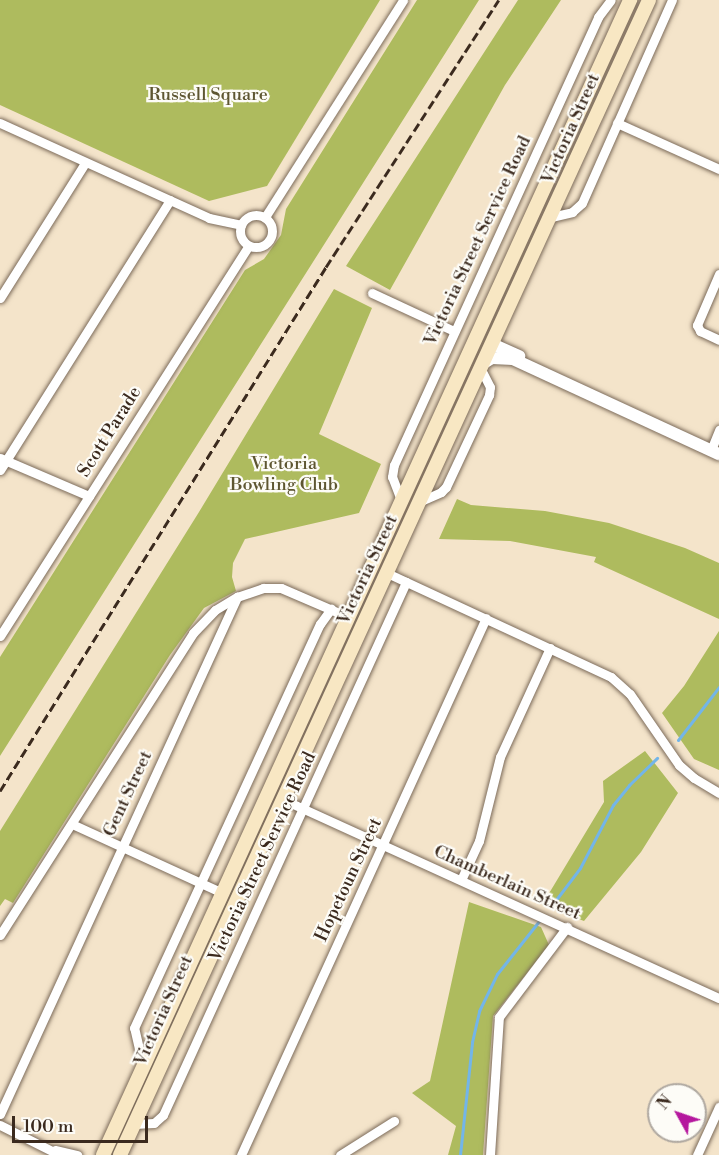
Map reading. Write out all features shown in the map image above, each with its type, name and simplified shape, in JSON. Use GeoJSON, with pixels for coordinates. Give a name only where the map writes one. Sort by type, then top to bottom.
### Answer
{"type":"FeatureCollection","features":[{"type":"Feature","properties":{"kind":"main road","name":"Victoria Street"},"geometry":{"type":"LineString","coordinates":[[103,1155],[630,0]]}},
{"type":"Feature","properties":{"kind":"main road","name":"Victoria Street"},"geometry":{"type":"LineString","coordinates":[[120,1155],[649,0]]}},
{"type":"Feature","properties":{"kind":"main road"},"geometry":{"type":"LineString","coordinates":[[470,351],[492,344]]}},
{"type":"Feature","properties":{"kind":"main road"},"geometry":{"type":"LineString","coordinates":[[372,566],[387,573]]}},
{"type":"Feature","properties":{"kind":"street"},"geometry":{"type":"LineString","coordinates":[[265,217],[403,0]]}},
{"type":"Feature","properties":{"kind":"street","name":"Victoria Street Service Road"},"geometry":{"type":"LineString","coordinates":[[401,500],[392,477],[393,468],[598,17],[611,0]]}},
{"type":"Feature","properties":{"kind":"street"},"geometry":{"type":"LineString","coordinates":[[551,217],[572,212],[579,207],[669,1]]}},
{"type":"Feature","properties":{"kind":"street"},"geometry":{"type":"LineString","coordinates":[[0,123],[209,218],[241,225]]}},
{"type":"Feature","properties":{"kind":"street"},"geometry":{"type":"LineString","coordinates":[[617,123],[719,169]]}},
{"type":"Feature","properties":{"kind":"street"},"geometry":{"type":"LineString","coordinates":[[0,298],[85,163]]}},
{"type":"Feature","properties":{"kind":"street"},"geometry":{"type":"LineString","coordinates":[[0,470],[3,459],[170,200]]}},
{"type":"Feature","properties":{"kind":"street"},"geometry":{"type":"LineString","coordinates":[[250,215],[265,217],[271,225],[272,236],[267,243],[258,247],[248,246],[240,235],[241,225],[250,215]]}},
{"type":"Feature","properties":{"kind":"street","name":"Scott Parade"},"geometry":{"type":"LineString","coordinates":[[0,636],[248,246]]}},
{"type":"Feature","properties":{"kind":"street"},"geometry":{"type":"LineString","coordinates":[[719,274],[697,325],[700,331],[719,340]]}},
{"type":"Feature","properties":{"kind":"street"},"geometry":{"type":"LineString","coordinates":[[372,293],[454,331]]}},
{"type":"Feature","properties":{"kind":"street"},"geometry":{"type":"LineString","coordinates":[[492,344],[533,363],[561,381]]}},
{"type":"Feature","properties":{"kind":"street"},"geometry":{"type":"LineString","coordinates":[[482,366],[491,358],[509,358],[715,452],[719,430]]}},
{"type":"Feature","properties":{"kind":"street"},"geometry":{"type":"LineString","coordinates":[[3,459],[89,496]]}},
{"type":"Feature","properties":{"kind":"street"},"geometry":{"type":"LineString","coordinates":[[387,573],[602,672],[620,684],[676,762],[694,778],[719,793]]}},
{"type":"Feature","properties":{"kind":"street","name":"Victoria Street Service Road"},"geometry":{"type":"LineString","coordinates":[[133,1124],[154,1123],[163,1115],[406,582]]}},
{"type":"Feature","properties":{"kind":"street"},"geometry":{"type":"LineString","coordinates":[[0,934],[193,633],[215,610],[237,597],[258,589],[278,587],[296,592],[348,618]]}},
{"type":"Feature","properties":{"kind":"street","name":"Gent Street"},"geometry":{"type":"LineString","coordinates":[[0,1114],[237,597]]}},
{"type":"Feature","properties":{"kind":"street"},"geometry":{"type":"LineString","coordinates":[[143,1066],[134,1028],[320,624],[331,609]]}},
{"type":"Feature","properties":{"kind":"street","name":"Hopetoun Street"},"geometry":{"type":"LineString","coordinates":[[242,1155],[486,618]]}},
{"type":"Feature","properties":{"kind":"street"},"geometry":{"type":"LineString","coordinates":[[461,880],[479,841],[500,757],[550,648]]}},
{"type":"Feature","properties":{"kind":"street","name":"Chamberlain Street"},"geometry":{"type":"LineString","coordinates":[[282,799],[719,998]]}},
{"type":"Feature","properties":{"kind":"street"},"geometry":{"type":"LineString","coordinates":[[72,824],[223,893]]}},
{"type":"Feature","properties":{"kind":"street"},"geometry":{"type":"LineString","coordinates":[[490,1155],[499,1017],[567,927]]}},
{"type":"Feature","properties":{"kind":"street"},"geometry":{"type":"LineString","coordinates":[[697,1155],[716,1122],[719,1107]]}},
{"type":"Feature","properties":{"kind":"street"},"geometry":{"type":"LineString","coordinates":[[340,1155],[394,1121]]}},
{"type":"Feature","properties":{"kind":"street"},"geometry":{"type":"LineString","coordinates":[[0,1125],[50,1148],[77,1155]]}},
{"type":"Feature","properties":{"kind":"street"},"geometry":{"type":"LineString","coordinates":[[50,1148],[60,1155]]}},
{"type":"Feature","properties":{"kind":"green space","name":"Russell Square"},"geometry":{"type":"Polygon","coordinates":[[[0,0],[380,0],[267,186],[209,201],[0,105],[0,0]]]}},
{"type":"Feature","properties":{"kind":"green space"},"geometry":{"type":"Polygon","coordinates":[[[417,0],[479,0],[0,756],[0,657],[245,270],[264,259],[281,235],[286,209],[417,0]]]}},
{"type":"Feature","properties":{"kind":"green space"},"geometry":{"type":"Polygon","coordinates":[[[518,0],[561,0],[505,85],[390,290],[346,266],[518,0]]]}},
{"type":"Feature","properties":{"kind":"green space","name":"Victoria Bowling Club"},"geometry":{"type":"Polygon","coordinates":[[[334,289],[372,308],[319,434],[381,464],[359,513],[245,539],[233,563],[232,577],[236,591],[204,608],[170,655],[13,903],[5,899],[0,906],[0,831],[199,512],[334,289]]]}},
{"type":"Feature","properties":{"kind":"green space"},"geometry":{"type":"Polygon","coordinates":[[[457,499],[471,505],[545,511],[609,523],[685,548],[719,563],[719,619],[594,562],[596,557],[510,541],[439,539],[457,499]]]}},
{"type":"Feature","properties":{"kind":"green space"},"geometry":{"type":"Polygon","coordinates":[[[719,631],[719,770],[694,759],[662,713],[684,686],[719,631]]]}},
{"type":"Feature","properties":{"kind":"green space"},"geometry":{"type":"Polygon","coordinates":[[[645,751],[678,793],[641,852],[584,921],[542,905],[604,802],[603,781],[645,751]]]}},
{"type":"Feature","properties":{"kind":"green space"},"geometry":{"type":"Polygon","coordinates":[[[469,902],[541,927],[549,945],[493,1016],[483,1155],[448,1155],[456,1126],[412,1093],[430,1081],[469,902]]]}},
{"type":"Feature","properties":{"kind":"waterway"},"geometry":{"type":"LineString","coordinates":[[678,740],[719,687]]}},
{"type":"Feature","properties":{"kind":"waterway"},"geometry":{"type":"LineString","coordinates":[[552,905],[580,868],[613,805],[629,785],[657,758]]}},
{"type":"Feature","properties":{"kind":"waterway"},"geometry":{"type":"LineString","coordinates":[[460,1155],[472,1042],[479,1011],[497,974],[539,921]]}},
{"type":"Feature","properties":{"kind":"railway"},"geometry":{"type":"LineString","coordinates":[[0,791],[326,267],[499,0]]}}]}
